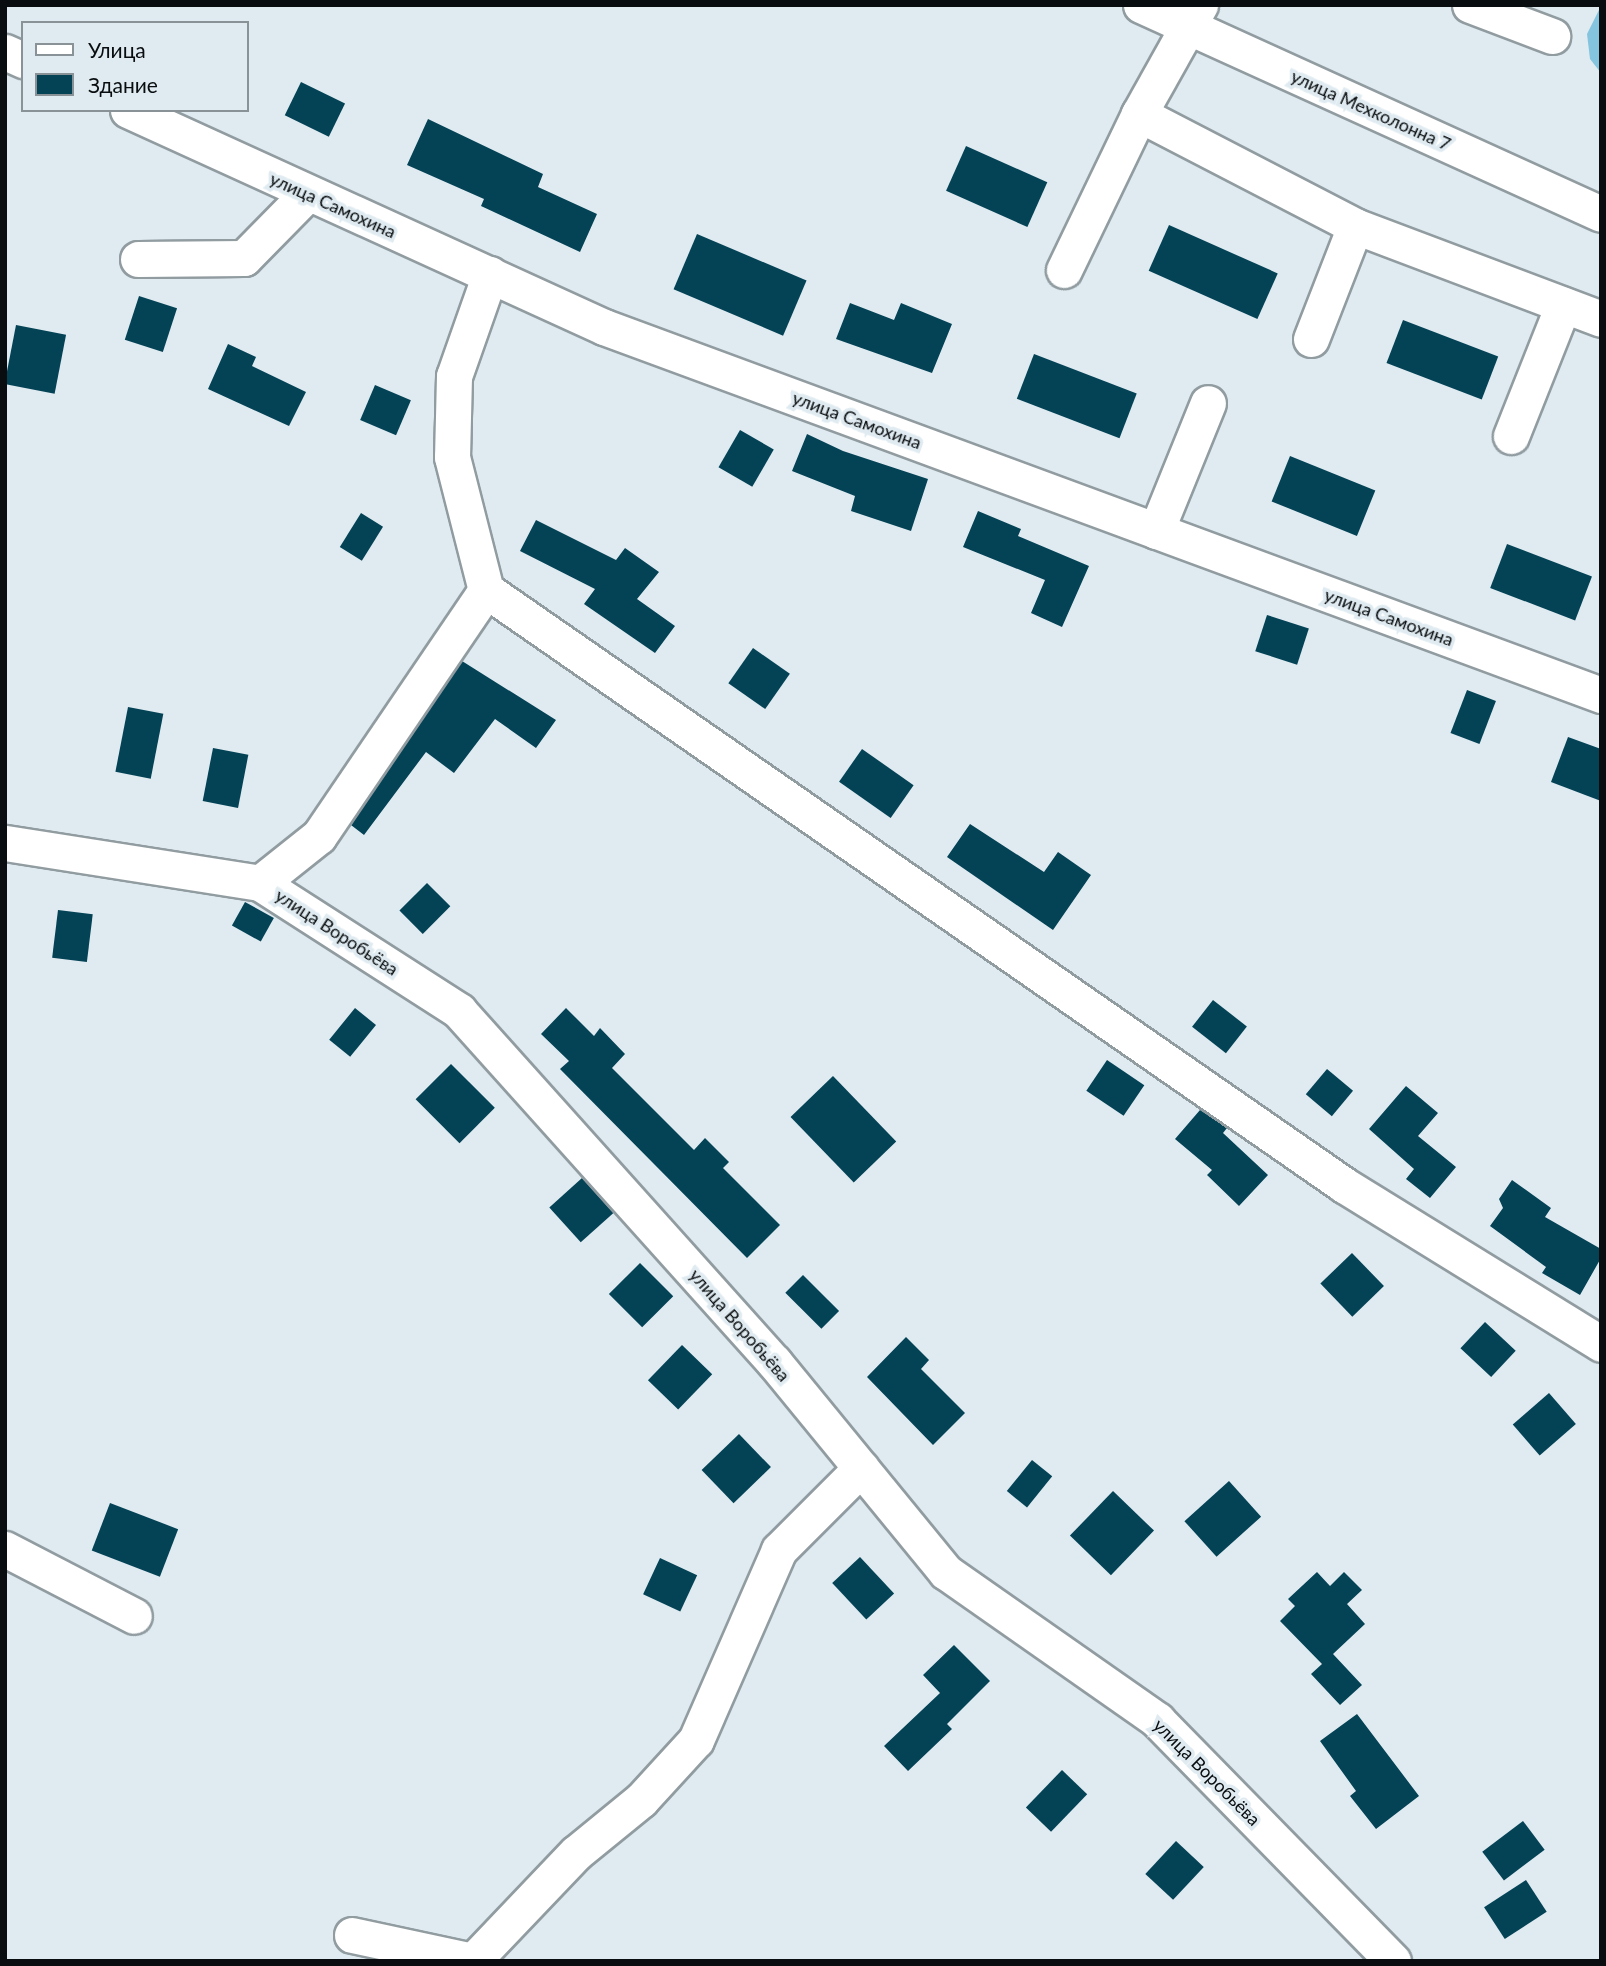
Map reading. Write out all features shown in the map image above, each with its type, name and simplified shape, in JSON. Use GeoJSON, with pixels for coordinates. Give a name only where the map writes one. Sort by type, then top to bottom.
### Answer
{"type":"FeatureCollection","features":[{"type":"Feature","properties":{"kind":"street","name":"улица Мехколонна 7"},"geometry":{"type":"LineString","coordinates":[[1141,5],[1195,16],[1601,214]]}},
{"type":"Feature","properties":{"kind":"street"},"geometry":{"type":"LineString","coordinates":[[1470,5],[1552,36]]}},
{"type":"Feature","properties":{"kind":"street"},"geometry":{"type":"LineString","coordinates":[[1064,270],[1139,114],[1195,16]]}},
{"type":"Feature","properties":{"kind":"street"},"geometry":{"type":"LineString","coordinates":[[5,52],[21,59]]}},
{"type":"Feature","properties":{"kind":"street","name":"улица Самохина"},"geometry":{"type":"LineString","coordinates":[[132,112],[306,195],[490,274],[604,327],[1601,695]]}},
{"type":"Feature","properties":{"kind":"street"},"geometry":{"type":"LineString","coordinates":[[1139,114],[1355,226],[1601,319]]}},
{"type":"Feature","properties":{"kind":"street"},"geometry":{"type":"LineString","coordinates":[[138,259],[244,258],[306,195]]}},
{"type":"Feature","properties":{"kind":"street"},"geometry":{"type":"LineString","coordinates":[[1311,339],[1355,226]]}},
{"type":"Feature","properties":{"kind":"street"},"geometry":{"type":"LineString","coordinates":[[490,274],[454,376],[452,457],[485,590],[1344,1185],[1601,1344]]}},
{"type":"Feature","properties":{"kind":"street"},"geometry":{"type":"LineString","coordinates":[[1511,436],[1563,305]]}},
{"type":"Feature","properties":{"kind":"street"},"geometry":{"type":"LineString","coordinates":[[1156,531],[1208,403]]}},
{"type":"Feature","properties":{"kind":"street"},"geometry":{"type":"LineString","coordinates":[[260,883],[319,836],[485,590]]}},
{"type":"Feature","properties":{"kind":"street","name":"улица Воробьёва"},"geometry":{"type":"LineString","coordinates":[[5,844],[260,883],[459,1011],[774,1362],[946,1572],[1157,1720],[1393,1961]]}},
{"type":"Feature","properties":{"kind":"street"},"geometry":{"type":"LineString","coordinates":[[352,1934],[473,1961],[576,1853],[641,1800],[696,1740],[779,1550],[861,1468]]}},
{"type":"Feature","properties":{"kind":"street"},"geometry":{"type":"LineString","coordinates":[[5,1549],[134,1616]]}},
{"type":"Feature","properties":{"kind":"shaded area"},"geometry":{"type":"Polygon","coordinates":[[[1601,6],[1601,73],[1590,59],[1587,34],[1601,6]]]}},
{"type":"Feature","properties":{"kind":"building"},"geometry":{"type":"Polygon","coordinates":[[[301,82],[345,103],[329,137],[285,115],[301,82]]]}},
{"type":"Feature","properties":{"kind":"building"},"geometry":{"type":"Polygon","coordinates":[[[428,119],[543,174],[538,187],[597,214],[580,252],[481,206],[484,199],[407,165],[428,119]]]}},
{"type":"Feature","properties":{"kind":"building"},"geometry":{"type":"Polygon","coordinates":[[[966,146],[1047,182],[1027,227],[946,191],[966,146]]]}},
{"type":"Feature","properties":{"kind":"building"},"geometry":{"type":"Polygon","coordinates":[[[1169,225],[1278,273],[1257,319],[1149,271],[1169,225]]]}},
{"type":"Feature","properties":{"kind":"building"},"geometry":{"type":"Polygon","coordinates":[[[697,234],[807,280],[783,336],[674,289],[697,234]]]}},
{"type":"Feature","properties":{"kind":"building"},"geometry":{"type":"Polygon","coordinates":[[[139,296],[177,308],[163,352],[125,340],[139,296]]]}},
{"type":"Feature","properties":{"kind":"building"},"geometry":{"type":"Polygon","coordinates":[[[850,303],[894,320],[901,303],[952,324],[932,373],[836,339],[850,303]]]}},
{"type":"Feature","properties":{"kind":"building"},"geometry":{"type":"Polygon","coordinates":[[[1403,320],[1498,357],[1482,399],[1387,363],[1403,320]]]}},
{"type":"Feature","properties":{"kind":"building"},"geometry":{"type":"Polygon","coordinates":[[[16,325],[66,335],[55,394],[5,384],[16,325]]]}},
{"type":"Feature","properties":{"kind":"building"},"geometry":{"type":"Polygon","coordinates":[[[228,344],[256,357],[252,366],[306,392],[289,426],[208,389],[228,344]]]}},
{"type":"Feature","properties":{"kind":"building"},"geometry":{"type":"Polygon","coordinates":[[[1034,354],[1137,393],[1119,438],[1017,399],[1034,354]]]}},
{"type":"Feature","properties":{"kind":"building"},"geometry":{"type":"Polygon","coordinates":[[[375,385],[411,400],[396,435],[360,420],[375,385]]]}},
{"type":"Feature","properties":{"kind":"building"},"geometry":{"type":"Polygon","coordinates":[[[740,430],[774,450],[752,487],[718,467],[740,430]]]}},
{"type":"Feature","properties":{"kind":"building"},"geometry":{"type":"Polygon","coordinates":[[[807,434],[843,451],[928,479],[911,531],[851,511],[855,496],[792,471],[807,434]]]}},
{"type":"Feature","properties":{"kind":"building"},"geometry":{"type":"Polygon","coordinates":[[[1290,456],[1375,490],[1357,536],[1272,501],[1290,456]]]}},
{"type":"Feature","properties":{"kind":"building"},"geometry":{"type":"Polygon","coordinates":[[[978,511],[1021,529],[1018,536],[1089,566],[1062,627],[1031,613],[1045,580],[963,547],[978,511]]]}},
{"type":"Feature","properties":{"kind":"building"},"geometry":{"type":"Polygon","coordinates":[[[361,513],[383,527],[362,561],[340,547],[361,513]]]}},
{"type":"Feature","properties":{"kind":"building"},"geometry":{"type":"Polygon","coordinates":[[[536,520],[616,560],[625,548],[659,572],[637,599],[675,626],[655,653],[584,604],[595,589],[520,551],[536,520]]]}},
{"type":"Feature","properties":{"kind":"building"},"geometry":{"type":"Polygon","coordinates":[[[1507,544],[1592,577],[1575,620],[1490,588],[1507,544]]]}},
{"type":"Feature","properties":{"kind":"building"},"geometry":{"type":"Polygon","coordinates":[[[1267,615],[1309,629],[1297,665],[1255,651],[1267,615]]]}},
{"type":"Feature","properties":{"kind":"building"},"geometry":{"type":"Polygon","coordinates":[[[753,648],[790,674],[765,709],[728,683],[753,648]]]}},
{"type":"Feature","properties":{"kind":"building"},"geometry":{"type":"Polygon","coordinates":[[[462,661],[556,720],[536,748],[495,719],[454,773],[426,752],[364,835],[351,825],[462,661]]]}},
{"type":"Feature","properties":{"kind":"building"},"geometry":{"type":"Polygon","coordinates":[[[1467,690],[1496,701],[1479,744],[1451,733],[1467,690]]]}},
{"type":"Feature","properties":{"kind":"building"},"geometry":{"type":"Polygon","coordinates":[[[128,707],[163,714],[151,779],[115,772],[128,707]]]}},
{"type":"Feature","properties":{"kind":"building"},"geometry":{"type":"Polygon","coordinates":[[[1568,737],[1601,749],[1601,801],[1551,782],[1568,737]]]}},
{"type":"Feature","properties":{"kind":"building"},"geometry":{"type":"Polygon","coordinates":[[[213,748],[248,755],[238,808],[203,801],[213,748]]]}},
{"type":"Feature","properties":{"kind":"building"},"geometry":{"type":"Polygon","coordinates":[[[862,749],[914,785],[891,818],[839,782],[862,749]]]}},
{"type":"Feature","properties":{"kind":"building"},"geometry":{"type":"Polygon","coordinates":[[[970,824],[1044,872],[1058,852],[1091,875],[1053,930],[947,857],[970,824]]]}},
{"type":"Feature","properties":{"kind":"building"},"geometry":{"type":"Polygon","coordinates":[[[427,883],[450,906],[423,934],[399,911],[427,883]]]}},
{"type":"Feature","properties":{"kind":"building"},"geometry":{"type":"Polygon","coordinates":[[[245,902],[274,918],[261,942],[232,926],[245,902]]]}},
{"type":"Feature","properties":{"kind":"building"},"geometry":{"type":"Polygon","coordinates":[[[58,910],[93,914],[87,962],[52,958],[58,910]]]}},
{"type":"Feature","properties":{"kind":"building"},"geometry":{"type":"Polygon","coordinates":[[[1213,1000],[1247,1026],[1226,1053],[1192,1027],[1213,1000]]]}},
{"type":"Feature","properties":{"kind":"building"},"geometry":{"type":"Polygon","coordinates":[[[355,1008],[376,1025],[350,1057],[329,1040],[355,1008]]]}},
{"type":"Feature","properties":{"kind":"building"},"geometry":{"type":"Polygon","coordinates":[[[566,1008],[594,1036],[600,1028],[625,1054],[612,1068],[694,1150],[705,1138],[729,1162],[723,1168],[780,1225],[747,1258],[560,1069],[569,1061],[541,1034],[566,1008]]]}},
{"type":"Feature","properties":{"kind":"building"},"geometry":{"type":"Polygon","coordinates":[[[1107,1060],[1144,1085],[1124,1116],[1086,1091],[1107,1060]]]}},
{"type":"Feature","properties":{"kind":"building"},"geometry":{"type":"Polygon","coordinates":[[[451,1064],[495,1108],[459,1143],[416,1099],[451,1064]]]}},
{"type":"Feature","properties":{"kind":"building"},"geometry":{"type":"Polygon","coordinates":[[[1327,1069],[1353,1091],[1332,1116],[1306,1094],[1327,1069]]]}},
{"type":"Feature","properties":{"kind":"building"},"geometry":{"type":"Polygon","coordinates":[[[833,1076],[896,1141],[854,1182],[791,1117],[833,1076]]]}},
{"type":"Feature","properties":{"kind":"building"},"geometry":{"type":"Polygon","coordinates":[[[1406,1086],[1438,1113],[1418,1136],[1456,1167],[1430,1198],[1406,1179],[1414,1169],[1369,1129],[1406,1086]]]}},
{"type":"Feature","properties":{"kind":"building"},"geometry":{"type":"Polygon","coordinates":[[[1200,1110],[1227,1128],[1223,1133],[1268,1175],[1239,1206],[1207,1175],[1212,1170],[1175,1139],[1200,1110]]]}},
{"type":"Feature","properties":{"kind":"building"},"geometry":{"type":"Polygon","coordinates":[[[582,1178],[613,1213],[581,1242],[549,1207],[582,1178]]]}},
{"type":"Feature","properties":{"kind":"building"},"geometry":{"type":"Polygon","coordinates":[[[1512,1180],[1551,1208],[1545,1217],[1601,1249],[1601,1258],[1580,1295],[1542,1273],[1546,1267],[1490,1226],[1503,1208],[1499,1199],[1512,1180]]]}},
{"type":"Feature","properties":{"kind":"building"},"geometry":{"type":"Polygon","coordinates":[[[1352,1253],[1384,1286],[1352,1317],[1320,1284],[1352,1253]]]}},
{"type":"Feature","properties":{"kind":"building"},"geometry":{"type":"Polygon","coordinates":[[[640,1263],[673,1296],[642,1327],[609,1294],[640,1263]]]}},
{"type":"Feature","properties":{"kind":"building"},"geometry":{"type":"Polygon","coordinates":[[[803,1275],[839,1311],[821,1329],[785,1293],[803,1275]]]}},
{"type":"Feature","properties":{"kind":"building"},"geometry":{"type":"Polygon","coordinates":[[[1485,1322],[1516,1351],[1491,1377],[1460,1348],[1485,1322]]]}},
{"type":"Feature","properties":{"kind":"building"},"geometry":{"type":"Polygon","coordinates":[[[906,1337],[929,1360],[921,1369],[965,1413],[933,1445],[867,1377],[906,1337]]]}},
{"type":"Feature","properties":{"kind":"building"},"geometry":{"type":"Polygon","coordinates":[[[682,1345],[712,1374],[678,1409],[648,1380],[682,1345]]]}},
{"type":"Feature","properties":{"kind":"building"},"geometry":{"type":"Polygon","coordinates":[[[1549,1393],[1576,1424],[1540,1455],[1513,1424],[1549,1393]]]}},
{"type":"Feature","properties":{"kind":"building"},"geometry":{"type":"Polygon","coordinates":[[[739,1434],[771,1467],[734,1503],[702,1470],[739,1434]]]}},
{"type":"Feature","properties":{"kind":"building"},"geometry":{"type":"Polygon","coordinates":[[[1032,1460],[1052,1476],[1027,1507],[1007,1491],[1032,1460]]]}},
{"type":"Feature","properties":{"kind":"building"},"geometry":{"type":"Polygon","coordinates":[[[1229,1481],[1261,1517],[1217,1557],[1184,1521],[1229,1481]]]}},
{"type":"Feature","properties":{"kind":"building"},"geometry":{"type":"Polygon","coordinates":[[[1113,1491],[1154,1531],[1111,1575],[1070,1536],[1113,1491]]]}},
{"type":"Feature","properties":{"kind":"building"},"geometry":{"type":"Polygon","coordinates":[[[110,1503],[178,1529],[160,1577],[92,1551],[110,1503]]]}},
{"type":"Feature","properties":{"kind":"building"},"geometry":{"type":"Polygon","coordinates":[[[860,1557],[894,1594],[866,1619],[832,1583],[860,1557]]]}},
{"type":"Feature","properties":{"kind":"building"},"geometry":{"type":"Polygon","coordinates":[[[660,1558],[697,1575],[680,1612],[643,1594],[660,1558]]]}},
{"type":"Feature","properties":{"kind":"building"},"geometry":{"type":"Polygon","coordinates":[[[1317,1572],[1330,1586],[1344,1572],[1362,1590],[1347,1604],[1365,1624],[1333,1654],[1362,1685],[1340,1705],[1311,1674],[1322,1664],[1280,1621],[1295,1606],[1288,1599],[1317,1572]]]}},
{"type":"Feature","properties":{"kind":"building"},"geometry":{"type":"Polygon","coordinates":[[[954,1645],[990,1681],[947,1724],[952,1729],[908,1771],[884,1746],[940,1693],[923,1675],[954,1645]]]}},
{"type":"Feature","properties":{"kind":"building"},"geometry":{"type":"Polygon","coordinates":[[[1357,1714],[1419,1796],[1376,1829],[1350,1796],[1356,1791],[1320,1741],[1357,1714]]]}},
{"type":"Feature","properties":{"kind":"building"},"geometry":{"type":"Polygon","coordinates":[[[1062,1770],[1087,1794],[1051,1832],[1026,1807],[1062,1770]]]}},
{"type":"Feature","properties":{"kind":"building"},"geometry":{"type":"Polygon","coordinates":[[[1523,1821],[1545,1850],[1504,1880],[1482,1852],[1523,1821]]]}},
{"type":"Feature","properties":{"kind":"building"},"geometry":{"type":"Polygon","coordinates":[[[1176,1841],[1204,1867],[1173,1900],[1145,1874],[1176,1841]]]}},
{"type":"Feature","properties":{"kind":"building"},"geometry":{"type":"Polygon","coordinates":[[[1526,1880],[1547,1912],[1505,1939],[1484,1907],[1526,1880]]]}}]}
